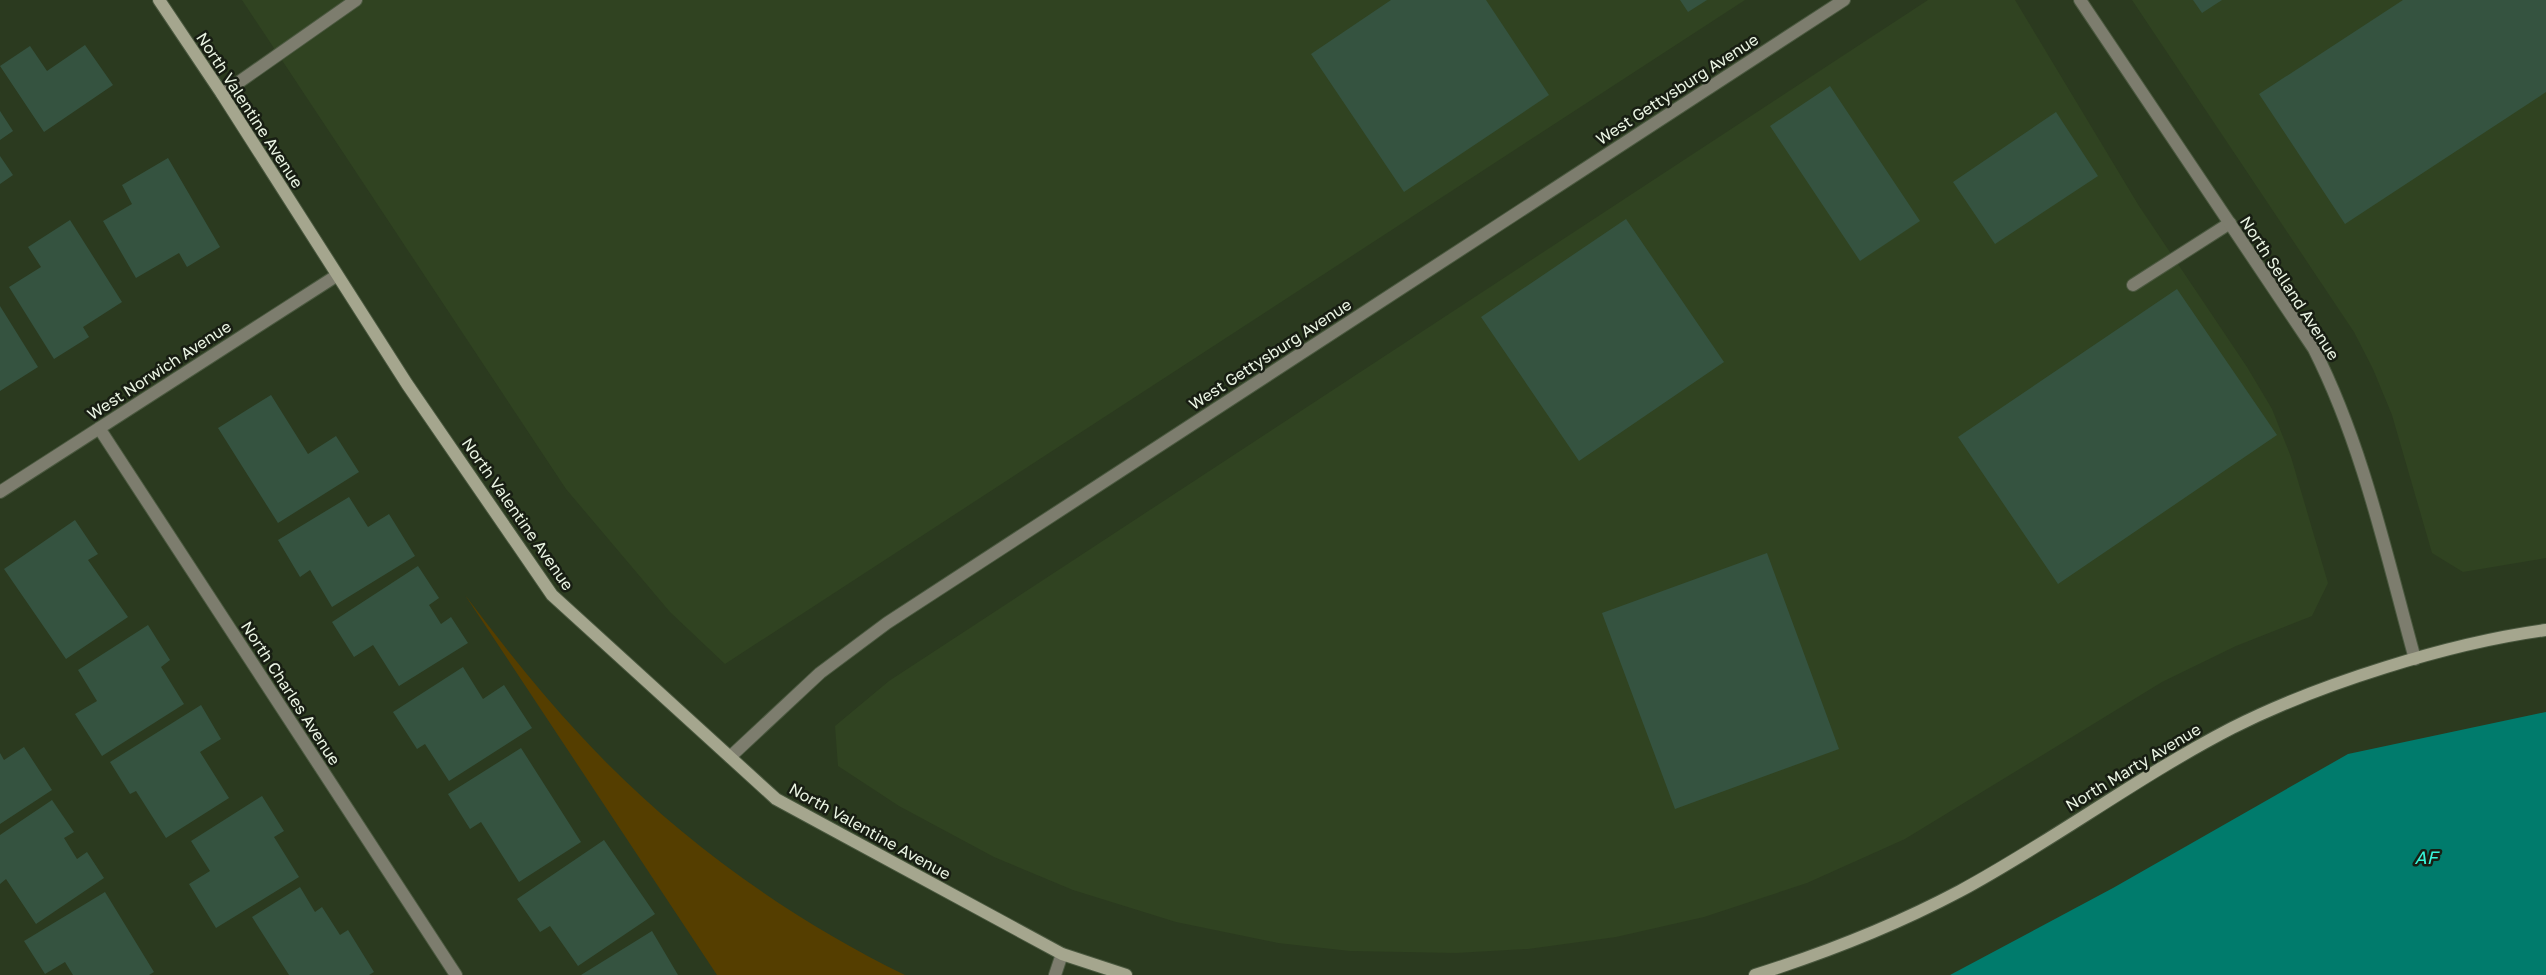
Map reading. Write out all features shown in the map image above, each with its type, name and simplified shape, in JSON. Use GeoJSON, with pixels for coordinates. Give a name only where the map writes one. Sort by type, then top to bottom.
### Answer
{"type":"FeatureCollection","features":[{"type":"Feature","properties":{"kind":"street","name":"North Valentine Avenue"},"geometry":{"type":"LineString","coordinates":[[159,0],[222,94],[336,276],[552,595],[776,799],[1062,954]]}},
{"type":"Feature","properties":{"kind":"street"},"geometry":{"type":"LineString","coordinates":[[222,94],[356,0]]}},
{"type":"Feature","properties":{"kind":"street","name":"West Gettysburg Avenue"},"geometry":{"type":"LineString","coordinates":[[730,757],[819,673],[887,623],[1845,0]]}},
{"type":"Feature","properties":{"kind":"street","name":"North Selland Avenue"},"geometry":{"type":"LineString","coordinates":[[2080,0],[2314,349],[2338,396],[2361,465],[2415,659]]}},
{"type":"Feature","properties":{"kind":"street"},"geometry":{"type":"LineString","coordinates":[[2133,285],[2230,223]]}},
{"type":"Feature","properties":{"kind":"street","name":"West Norwich Avenue"},"geometry":{"type":"LineString","coordinates":[[0,492],[336,276]]}},
{"type":"Feature","properties":{"kind":"street","name":"North Charles Avenue"},"geometry":{"type":"LineString","coordinates":[[99,428],[456,975]]}},
{"type":"Feature","properties":{"kind":"street","name":"North Marty Avenue"},"geometry":{"type":"LineString","coordinates":[[1755,975],[1881,930],[1959,892],[2140,780],[2233,728],[2324,689],[2415,659],[2523,633],[2546,630]]}},
{"type":"Feature","properties":{"kind":"street"},"geometry":{"type":"LineString","coordinates":[[1055,975],[1062,954],[1126,975]]}},
{"type":"Feature","properties":{"kind":"shaded area"},"geometry":{"type":"Polygon","coordinates":[[[242,0],[1745,0],[725,664],[670,612],[566,489],[242,0]]]}},
{"type":"Feature","properties":{"kind":"shaded area"},"geometry":{"type":"Polygon","coordinates":[[[1928,0],[2015,0],[2139,206],[2247,367],[2272,409],[2291,457],[2328,583],[2312,616],[2236,646],[2162,682],[1905,839],[1807,883],[1704,917],[1616,937],[1528,949],[1456,953],[1350,951],[1278,943],[1176,922],[1073,890],[994,857],[899,806],[838,766],[835,726],[889,681],[1928,0]]]}},
{"type":"Feature","properties":{"kind":"shaded area"},"geometry":{"type":"Polygon","coordinates":[[[2132,0],[2546,0],[2546,558],[2463,572],[2432,553],[2392,415],[2373,369],[2354,332],[2132,0]]]}},
{"type":"Feature","properties":{"kind":"shaded area"},"geometry":{"type":"Polygon","coordinates":[[[465,595],[565,719],[653,807],[732,870],[774,900],[817,927],[905,975],[717,975],[465,595]]]}},
{"type":"Feature","properties":{"kind":"water","name":"AF"},"geometry":{"type":"Polygon","coordinates":[[[2546,712],[2546,975],[1950,975],[2113,888],[2348,754],[2546,712]]]}},
{"type":"Feature","properties":{"kind":"building"},"geometry":{"type":"Polygon","coordinates":[[[1391,0],[1486,0],[1549,95],[1404,192],[1311,54],[1391,0]]]}},
{"type":"Feature","properties":{"kind":"building"},"geometry":{"type":"Polygon","coordinates":[[[1680,0],[1707,0],[1688,12],[1680,0]]]}},
{"type":"Feature","properties":{"kind":"building"},"geometry":{"type":"Polygon","coordinates":[[[2193,0],[2222,0],[2202,13],[2193,0]]]}},
{"type":"Feature","properties":{"kind":"building"},"geometry":{"type":"Polygon","coordinates":[[[2403,0],[2546,0],[2546,92],[2345,224],[2259,94],[2403,0]]]}},
{"type":"Feature","properties":{"kind":"building"},"geometry":{"type":"Polygon","coordinates":[[[85,45],[113,85],[44,132],[0,66],[30,46],[47,71],[85,45]]]}},
{"type":"Feature","properties":{"kind":"building"},"geometry":{"type":"Polygon","coordinates":[[[1830,86],[1920,221],[1860,261],[1770,126],[1830,86]]]}},
{"type":"Feature","properties":{"kind":"building"},"geometry":{"type":"Polygon","coordinates":[[[0,111],[13,131],[0,140],[0,111]]]}},
{"type":"Feature","properties":{"kind":"building"},"geometry":{"type":"Polygon","coordinates":[[[2056,112],[2098,176],[1995,244],[1953,182],[2056,112]]]}},
{"type":"Feature","properties":{"kind":"building"},"geometry":{"type":"Polygon","coordinates":[[[0,156],[13,175],[0,184],[0,156]]]}},
{"type":"Feature","properties":{"kind":"building"},"geometry":{"type":"Polygon","coordinates":[[[168,158],[220,247],[187,267],[179,253],[136,278],[103,221],[132,204],[122,185],[168,158]]]}},
{"type":"Feature","properties":{"kind":"building"},"geometry":{"type":"Polygon","coordinates":[[[1626,219],[1724,362],[1579,461],[1481,317],[1626,219]]]}},
{"type":"Feature","properties":{"kind":"building"},"geometry":{"type":"Polygon","coordinates":[[[70,220],[122,302],[83,327],[89,337],[54,359],[9,287],[41,267],[28,247],[70,220]]]}},
{"type":"Feature","properties":{"kind":"building"},"geometry":{"type":"Polygon","coordinates":[[[2177,289],[2277,435],[2058,584],[1958,437],[2177,289]]]}},
{"type":"Feature","properties":{"kind":"building"},"geometry":{"type":"Polygon","coordinates":[[[0,306],[38,367],[0,391],[0,306]]]}},
{"type":"Feature","properties":{"kind":"building"},"geometry":{"type":"Polygon","coordinates":[[[271,395],[308,454],[336,436],[359,472],[278,523],[218,428],[271,395]]]}},
{"type":"Feature","properties":{"kind":"building"},"geometry":{"type":"Polygon","coordinates":[[[349,497],[368,527],[389,514],[415,556],[332,607],[310,570],[300,577],[278,540],[349,497]]]}},
{"type":"Feature","properties":{"kind":"building"},"geometry":{"type":"Polygon","coordinates":[[[75,520],[98,554],[88,560],[128,617],[66,659],[4,569],[75,520]]]}},
{"type":"Feature","properties":{"kind":"building"},"geometry":{"type":"Polygon","coordinates":[[[1767,553],[1839,749],[1675,809],[1602,613],[1767,553]]]}},
{"type":"Feature","properties":{"kind":"building"},"geometry":{"type":"Polygon","coordinates":[[[418,566],[439,598],[429,605],[441,624],[451,617],[468,643],[399,686],[373,645],[354,657],[332,622],[418,566]]]}},
{"type":"Feature","properties":{"kind":"building"},"geometry":{"type":"Polygon","coordinates":[[[148,625],[170,660],[161,667],[184,704],[102,756],[75,714],[97,701],[78,670],[148,625]]]}},
{"type":"Feature","properties":{"kind":"building"},"geometry":{"type":"Polygon","coordinates":[[[463,667],[483,699],[504,685],[532,728],[449,781],[425,744],[417,749],[393,712],[463,667]]]}},
{"type":"Feature","properties":{"kind":"building"},"geometry":{"type":"Polygon","coordinates":[[[201,705],[221,739],[200,752],[229,798],[166,838],[136,791],[130,794],[110,762],[201,705]]]}},
{"type":"Feature","properties":{"kind":"building"},"geometry":{"type":"Polygon","coordinates":[[[24,747],[52,790],[0,824],[0,753],[4,760],[24,747]]]}},
{"type":"Feature","properties":{"kind":"building"},"geometry":{"type":"Polygon","coordinates":[[[521,748],[581,842],[519,882],[481,822],[470,829],[448,794],[521,748]]]}},
{"type":"Feature","properties":{"kind":"building"},"geometry":{"type":"Polygon","coordinates":[[[262,796],[284,831],[274,837],[299,877],[216,928],[189,884],[210,871],[191,841],[262,796]]]}},
{"type":"Feature","properties":{"kind":"building"},"geometry":{"type":"Polygon","coordinates":[[[52,800],[74,832],[64,838],[77,859],[87,852],[104,878],[36,924],[6,879],[0,884],[0,835],[52,800]]]}},
{"type":"Feature","properties":{"kind":"building"},"geometry":{"type":"Polygon","coordinates":[[[604,840],[655,914],[578,966],[550,926],[540,932],[517,899],[604,840]]]}},
{"type":"Feature","properties":{"kind":"building"},"geometry":{"type":"Polygon","coordinates":[[[300,887],[315,912],[322,907],[340,935],[348,930],[374,972],[369,975],[289,975],[252,917],[300,887]]]}},
{"type":"Feature","properties":{"kind":"building"},"geometry":{"type":"Polygon","coordinates":[[[105,892],[154,972],[149,975],[73,975],[65,962],[45,974],[24,941],[105,892]]]}},
{"type":"Feature","properties":{"kind":"building"},"geometry":{"type":"Polygon","coordinates":[[[652,931],[678,975],[581,975],[652,931]]]}}]}
